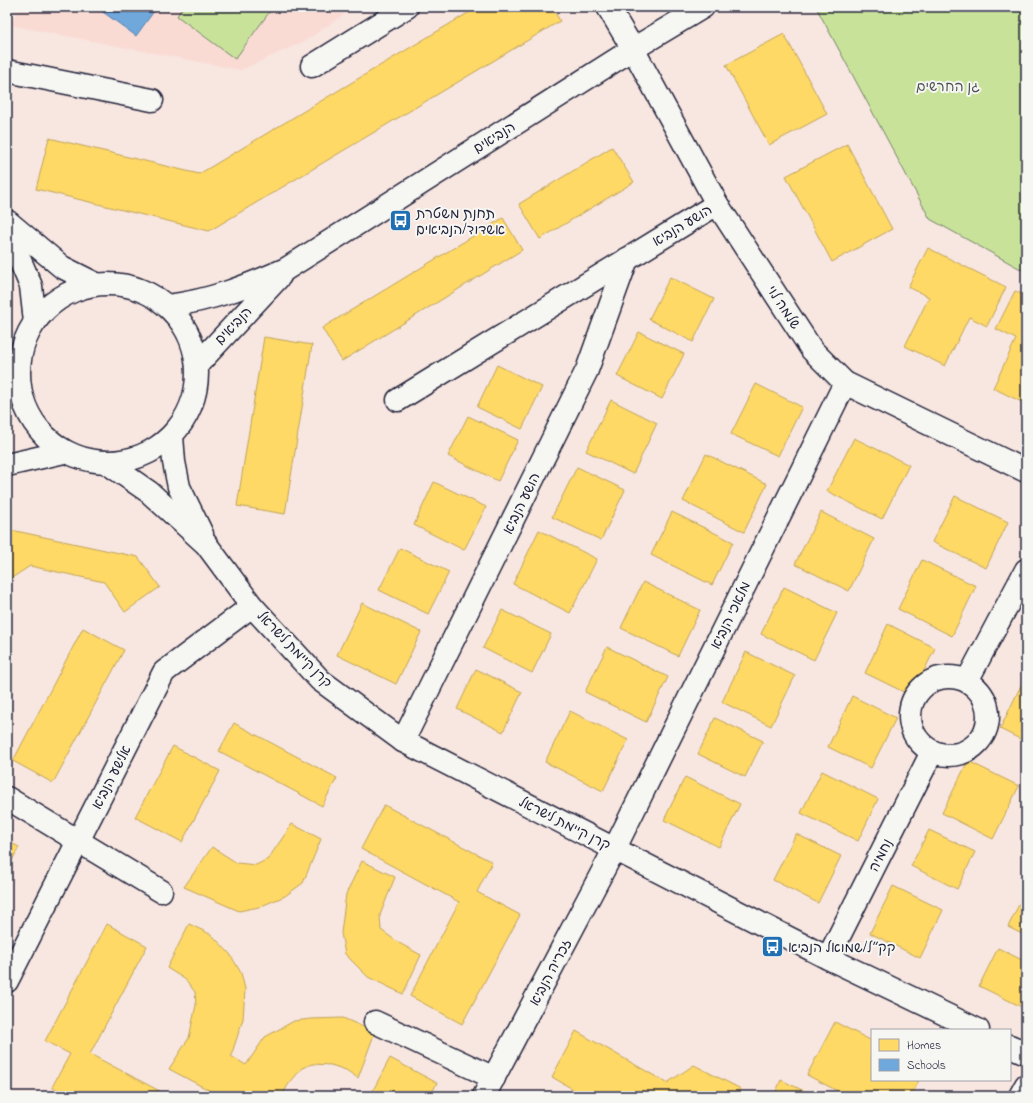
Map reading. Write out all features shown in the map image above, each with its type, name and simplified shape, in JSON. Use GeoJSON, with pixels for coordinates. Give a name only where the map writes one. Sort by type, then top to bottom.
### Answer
{"type":"FeatureCollection","features":[{"type":"Feature","properties":{"kind":"street"},"geometry":{"type":"LineString","coordinates":[[312,66],[407,7]]}},
{"type":"Feature","properties":{"kind":"street","name":"שלמה לוי"},"geometry":{"type":"LineString","coordinates":[[608,7],[633,49],[717,204],[812,350],[845,383],[1026,471]]}},
{"type":"Feature","properties":{"kind":"street","name":"הנביאים"},"geometry":{"type":"LineString","coordinates":[[168,306],[199,302],[239,290],[286,269],[633,49],[702,7]]}},
{"type":"Feature","properties":{"kind":"street"},"geometry":{"type":"LineString","coordinates":[[7,71],[152,100]]}},
{"type":"Feature","properties":{"kind":"street","name":"הושע הנביא"},"geometry":{"type":"LineString","coordinates":[[398,400],[717,204]]}},
{"type":"Feature","properties":{"kind":"street"},"geometry":{"type":"LineString","coordinates":[[7,221],[62,267],[96,284]]}},
{"type":"Feature","properties":{"kind":"street"},"geometry":{"type":"LineString","coordinates":[[7,230],[31,286],[35,322]]}},
{"type":"Feature","properties":{"kind":"street","name":"הושע הנביא"},"geometry":{"type":"LineString","coordinates":[[403,741],[586,370],[627,259]]}},
{"type":"Feature","properties":{"kind":"street","name":"הנביאים"},"geometry":{"type":"LineString","coordinates":[[197,365],[286,269]]}},
{"type":"Feature","properties":{"kind":"street"},"geometry":{"type":"LineString","coordinates":[[7,388],[20,360],[25,340],[35,322],[51,304],[73,291],[96,284],[122,285],[146,292],[168,306],[182,323],[192,343],[197,365],[197,384],[192,403],[184,421],[172,436],[153,451],[130,460],[107,463],[84,460],[64,452],[47,438],[33,422],[24,403],[19,382],[20,360]]}},
{"type":"Feature","properties":{"kind":"street","name":"מלאכי הנביא"},"geometry":{"type":"LineString","coordinates":[[615,848],[845,383]]}},
{"type":"Feature","properties":{"kind":"street","name":"קרן קיימת לישראל"},"geometry":{"type":"LineString","coordinates":[[172,436],[179,487],[206,544]]}},
{"type":"Feature","properties":{"kind":"street"},"geometry":{"type":"LineString","coordinates":[[7,465],[64,452]]}},
{"type":"Feature","properties":{"kind":"street","name":"קרן קיימת לישראל"},"geometry":{"type":"LineString","coordinates":[[107,463],[149,492],[206,544],[252,606],[320,680],[403,741],[828,958],[976,1029]]}},
{"type":"Feature","properties":{"kind":"street"},"geometry":{"type":"LineString","coordinates":[[967,681],[1026,570]]}},
{"type":"Feature","properties":{"kind":"street","name":"אלישע הנביא"},"geometry":{"type":"LineString","coordinates":[[7,981],[164,672],[252,606]]}},
{"type":"Feature","properties":{"kind":"street"},"geometry":{"type":"LineString","coordinates":[[942,678],[955,678],[967,681],[976,688],[984,698],[988,710],[988,722],[984,733],[977,743],[968,751],[956,755],[944,755],[932,752],[922,745],[915,735],[911,723],[911,711],[914,699],[922,689],[931,682],[942,678]]}},
{"type":"Feature","properties":{"kind":"street","name":"נחמיה"},"geometry":{"type":"LineString","coordinates":[[828,958],[932,752]]}},
{"type":"Feature","properties":{"kind":"street"},"geometry":{"type":"LineString","coordinates":[[7,798],[161,892]]}},
{"type":"Feature","properties":{"kind":"street","name":"זכריה הנביא"},"geometry":{"type":"LineString","coordinates":[[489,1087],[615,848]]}},
{"type":"Feature","properties":{"kind":"street"},"geometry":{"type":"LineString","coordinates":[[375,1022],[489,1087]]}},
{"type":"Feature","properties":{"kind":"street"},"geometry":{"type":"LineString","coordinates":[[1011,1046],[1026,1053]]}},
{"type":"Feature","properties":{"kind":"street"},"geometry":{"type":"LineString","coordinates":[[1020,1096],[1026,1085]]}},
{"type":"Feature","properties":{"kind":"shaded area"},"geometry":{"type":"Polygon","coordinates":[[[21,7],[355,7],[305,41],[241,70],[9,25],[21,7]]]}},
{"type":"Feature","properties":{"kind":"green space"},"geometry":{"type":"Polygon","coordinates":[[[183,7],[273,7],[235,59],[177,16],[183,7]]]}},
{"type":"Feature","properties":{"kind":"green space","name":"גן החרשים"},"geometry":{"type":"Polygon","coordinates":[[[816,7],[1026,7],[1026,272],[930,219],[816,7]]]}},
{"type":"Feature","properties":{"kind":"building: Homes"},"geometry":{"type":"Polygon","coordinates":[[[478,7],[552,7],[560,21],[209,231],[36,189],[49,138],[199,174],[478,7]]]}},
{"type":"Feature","properties":{"kind":"building: Homes"},"geometry":{"type":"Polygon","coordinates":[[[784,34],[827,114],[769,145],[726,65],[784,34]]]}},
{"type":"Feature","properties":{"kind":"building: Homes"},"geometry":{"type":"Polygon","coordinates":[[[847,144],[892,229],[832,262],[786,176],[847,144]]]}},
{"type":"Feature","properties":{"kind":"building: Homes"},"geometry":{"type":"Polygon","coordinates":[[[612,147],[634,182],[540,239],[519,204],[612,147]]]}},
{"type":"Feature","properties":{"kind":"building: Homes"},"geometry":{"type":"Polygon","coordinates":[[[503,218],[522,250],[342,361],[322,328],[503,218]]]}},
{"type":"Feature","properties":{"kind":"building: Homes"},"geometry":{"type":"Polygon","coordinates":[[[928,248],[1006,287],[987,326],[969,317],[945,366],[905,346],[929,297],[908,287],[928,248]]]}},
{"type":"Feature","properties":{"kind":"building: Homes"},"geometry":{"type":"Polygon","coordinates":[[[670,277],[714,299],[693,342],[649,319],[670,277]]]}},
{"type":"Feature","properties":{"kind":"building: Homes"},"geometry":{"type":"Polygon","coordinates":[[[1015,291],[1026,296],[1026,404],[993,388],[1016,339],[996,329],[1015,291]]]}},
{"type":"Feature","properties":{"kind":"building: Homes"},"geometry":{"type":"Polygon","coordinates":[[[639,332],[684,354],[662,399],[617,376],[639,332]]]}},
{"type":"Feature","properties":{"kind":"building: Homes"},"geometry":{"type":"Polygon","coordinates":[[[264,337],[312,345],[285,514],[237,506],[264,337]]]}},
{"type":"Feature","properties":{"kind":"building: Homes"},"geometry":{"type":"Polygon","coordinates":[[[497,365],[542,387],[522,429],[477,407],[497,365]]]}},
{"type":"Feature","properties":{"kind":"building: Homes"},"geometry":{"type":"Polygon","coordinates":[[[756,384],[802,407],[778,456],[731,434],[756,384]]]}},
{"type":"Feature","properties":{"kind":"building: Homes"},"geometry":{"type":"Polygon","coordinates":[[[611,400],[657,423],[633,474],[586,451],[611,400]]]}},
{"type":"Feature","properties":{"kind":"building: Homes"},"geometry":{"type":"Polygon","coordinates":[[[468,416],[518,440],[498,481],[448,456],[468,416]]]}},
{"type":"Feature","properties":{"kind":"building: Homes"},"geometry":{"type":"Polygon","coordinates":[[[854,438],[909,465],[882,519],[827,491],[854,438]]]}},
{"type":"Feature","properties":{"kind":"building: Homes"},"geometry":{"type":"Polygon","coordinates":[[[706,454],[767,484],[744,532],[683,501],[706,454]]]}},
{"type":"Feature","properties":{"kind":"building: Homes"},"geometry":{"type":"Polygon","coordinates":[[[577,467],[625,490],[601,540],[552,517],[577,467]]]}},
{"type":"Feature","properties":{"kind":"building: Homes"},"geometry":{"type":"Polygon","coordinates":[[[434,482],[486,507],[464,550],[414,525],[434,482]]]}},
{"type":"Feature","properties":{"kind":"building: Homes"},"geometry":{"type":"Polygon","coordinates":[[[955,496],[1008,522],[986,568],[932,542],[955,496]]]}},
{"type":"Feature","properties":{"kind":"building: Homes"},"geometry":{"type":"Polygon","coordinates":[[[672,512],[733,542],[712,585],[651,555],[672,512]]]}},
{"type":"Feature","properties":{"kind":"building: Homes"},"geometry":{"type":"Polygon","coordinates":[[[821,512],[874,539],[849,591],[795,564],[821,512]]]}},
{"type":"Feature","properties":{"kind":"building: Homes"},"geometry":{"type":"Polygon","coordinates":[[[11,530],[138,557],[160,587],[125,612],[104,582],[30,566],[7,581],[7,533],[11,530]]]}},
{"type":"Feature","properties":{"kind":"building: Homes"},"geometry":{"type":"Polygon","coordinates":[[[539,530],[597,559],[570,613],[513,584],[539,530]]]}},
{"type":"Feature","properties":{"kind":"building: Homes"},"geometry":{"type":"Polygon","coordinates":[[[400,548],[449,572],[428,614],[379,590],[400,548]]]}},
{"type":"Feature","properties":{"kind":"building: Homes"},"geometry":{"type":"Polygon","coordinates":[[[922,560],[976,586],[952,636],[898,609],[922,560]]]}},
{"type":"Feature","properties":{"kind":"building: Homes"},"geometry":{"type":"Polygon","coordinates":[[[643,582],[700,610],[678,656],[621,628],[643,582]]]}},
{"type":"Feature","properties":{"kind":"building: Homes"},"geometry":{"type":"Polygon","coordinates":[[[784,587],[837,613],[814,660],[761,634],[784,587]]]}},
{"type":"Feature","properties":{"kind":"building: Homes"},"geometry":{"type":"Polygon","coordinates":[[[362,603],[421,632],[396,684],[337,655],[362,603]]]}},
{"type":"Feature","properties":{"kind":"building: Homes"},"geometry":{"type":"Polygon","coordinates":[[[502,610],[551,634],[532,673],[483,648],[502,610]]]}},
{"type":"Feature","properties":{"kind":"building: Homes"},"geometry":{"type":"Polygon","coordinates":[[[888,624],[935,648],[912,696],[865,673],[888,624]]]}},
{"type":"Feature","properties":{"kind":"building: Homes"},"geometry":{"type":"Polygon","coordinates":[[[83,628],[124,650],[53,783],[13,761],[83,628]]]}},
{"type":"Feature","properties":{"kind":"building: Homes"},"geometry":{"type":"Polygon","coordinates":[[[607,647],[668,677],[646,722],[585,692],[607,647]]]}},
{"type":"Feature","properties":{"kind":"building: Homes"},"geometry":{"type":"Polygon","coordinates":[[[746,652],[795,676],[771,726],[722,702],[746,652]]]}},
{"type":"Feature","properties":{"kind":"building: Homes"},"geometry":{"type":"Polygon","coordinates":[[[476,669],[522,692],[503,732],[457,709],[476,669]]]}},
{"type":"Feature","properties":{"kind":"building: Homes"},"geometry":{"type":"Polygon","coordinates":[[[1026,675],[1026,742],[1000,729],[1026,675]]]}},
{"type":"Feature","properties":{"kind":"building: Homes"},"geometry":{"type":"Polygon","coordinates":[[[852,696],[896,718],[871,768],[828,747],[852,696]]]}},
{"type":"Feature","properties":{"kind":"building: Homes"},"geometry":{"type":"Polygon","coordinates":[[[570,711],[628,740],[603,791],[545,762],[570,711]]]}},
{"type":"Feature","properties":{"kind":"building: Homes"},"geometry":{"type":"Polygon","coordinates":[[[715,718],[763,741],[745,777],[698,754],[715,718]]]}},
{"type":"Feature","properties":{"kind":"building: Homes"},"geometry":{"type":"Polygon","coordinates":[[[234,723],[337,778],[322,806],[219,751],[234,723]]]}},
{"type":"Feature","properties":{"kind":"building: Homes"},"geometry":{"type":"Polygon","coordinates":[[[173,746],[220,771],[182,842],[135,817],[173,746]]]}},
{"type":"Feature","properties":{"kind":"building: Homes"},"geometry":{"type":"Polygon","coordinates":[[[968,761],[1019,786],[993,839],[942,813],[968,761]]]}},
{"type":"Feature","properties":{"kind":"building: Homes"},"geometry":{"type":"Polygon","coordinates":[[[822,771],[878,799],[858,841],[801,813],[822,771]]]}},
{"type":"Feature","properties":{"kind":"building: Homes"},"geometry":{"type":"Polygon","coordinates":[[[685,777],[740,804],[719,847],[664,820],[685,777]]]}},
{"type":"Feature","properties":{"kind":"building: Homes"},"geometry":{"type":"Polygon","coordinates":[[[384,805],[492,862],[477,892],[520,915],[462,1024],[410,996],[459,902],[361,849],[384,805]]]}},
{"type":"Feature","properties":{"kind":"building: Homes"},"geometry":{"type":"Polygon","coordinates":[[[292,824],[321,839],[303,883],[285,896],[259,907],[239,911],[184,887],[212,847],[237,863],[256,865],[268,859],[292,824]]]}},
{"type":"Feature","properties":{"kind":"building: Homes"},"geometry":{"type":"Polygon","coordinates":[[[929,830],[975,852],[957,889],[911,866],[929,830]]]}},
{"type":"Feature","properties":{"kind":"building: Homes"},"geometry":{"type":"Polygon","coordinates":[[[796,834],[841,856],[818,903],[773,880],[796,834]]]}},
{"type":"Feature","properties":{"kind":"building: Homes"},"geometry":{"type":"Polygon","coordinates":[[[7,841],[19,847],[7,870],[7,841]]]}},
{"type":"Feature","properties":{"kind":"building: Homes"},"geometry":{"type":"Polygon","coordinates":[[[362,861],[395,877],[380,915],[381,930],[399,943],[421,955],[403,994],[368,977],[345,954],[341,933],[346,894],[362,861]]]}},
{"type":"Feature","properties":{"kind":"building: Homes"},"geometry":{"type":"Polygon","coordinates":[[[893,886],[943,910],[920,958],[870,933],[893,886]]]}},
{"type":"Feature","properties":{"kind":"building: Homes"},"geometry":{"type":"Polygon","coordinates":[[[1026,890],[1026,936],[1008,927],[1026,890]]]}},
{"type":"Feature","properties":{"kind":"building: Homes"},"geometry":{"type":"Polygon","coordinates":[[[107,924],[147,946],[90,1054],[169,1096],[69,1096],[52,1087],[70,1054],[45,1041],[107,924]]]}},
{"type":"Feature","properties":{"kind":"building: Homes"},"geometry":{"type":"Polygon","coordinates":[[[189,924],[212,935],[230,954],[241,973],[245,989],[243,1019],[231,1056],[246,1065],[265,1037],[294,1021],[343,1018],[375,1032],[358,1078],[346,1070],[331,1065],[312,1064],[302,1068],[288,1085],[282,1096],[220,1096],[169,1069],[189,1038],[196,1005],[195,992],[186,980],[167,968],[189,924]]]}},
{"type":"Feature","properties":{"kind":"building: Homes"},"geometry":{"type":"Polygon","coordinates":[[[998,948],[1026,962],[1026,1009],[979,986],[998,948]]]}},
{"type":"Feature","properties":{"kind":"building: Homes"},"geometry":{"type":"Polygon","coordinates":[[[835,1022],[871,1040],[871,1081],[918,1081],[911,1096],[847,1096],[807,1075],[835,1022]]]}},
{"type":"Feature","properties":{"kind":"building: Homes"},"geometry":{"type":"Polygon","coordinates":[[[576,1031],[667,1083],[694,1065],[741,1089],[738,1096],[585,1096],[552,1077],[576,1031]]]}},
{"type":"Feature","properties":{"kind":"building: Homes"},"geometry":{"type":"Polygon","coordinates":[[[390,1058],[437,1083],[430,1096],[370,1096],[390,1058]]]}},
{"type":"Feature","properties":{"kind":"building: Homes"},"geometry":{"type":"Polygon","coordinates":[[[781,1080],[815,1096],[774,1096],[781,1080]]]}},
{"type":"Feature","properties":{"kind":"building: Schools"},"geometry":{"type":"Polygon","coordinates":[[[96,7],[157,7],[136,36],[96,7]]]}},
{"type":"Feature","properties":{"kind":"place","name":"תחנת משטרת אשדוד/הנביאים"},"geometry":{"type":"Point","coordinates":[400,221]}},
{"type":"Feature","properties":{"kind":"place","name":"קק״ל/שמואל הנביא"},"geometry":{"type":"Point","coordinates":[772,947]}}]}
